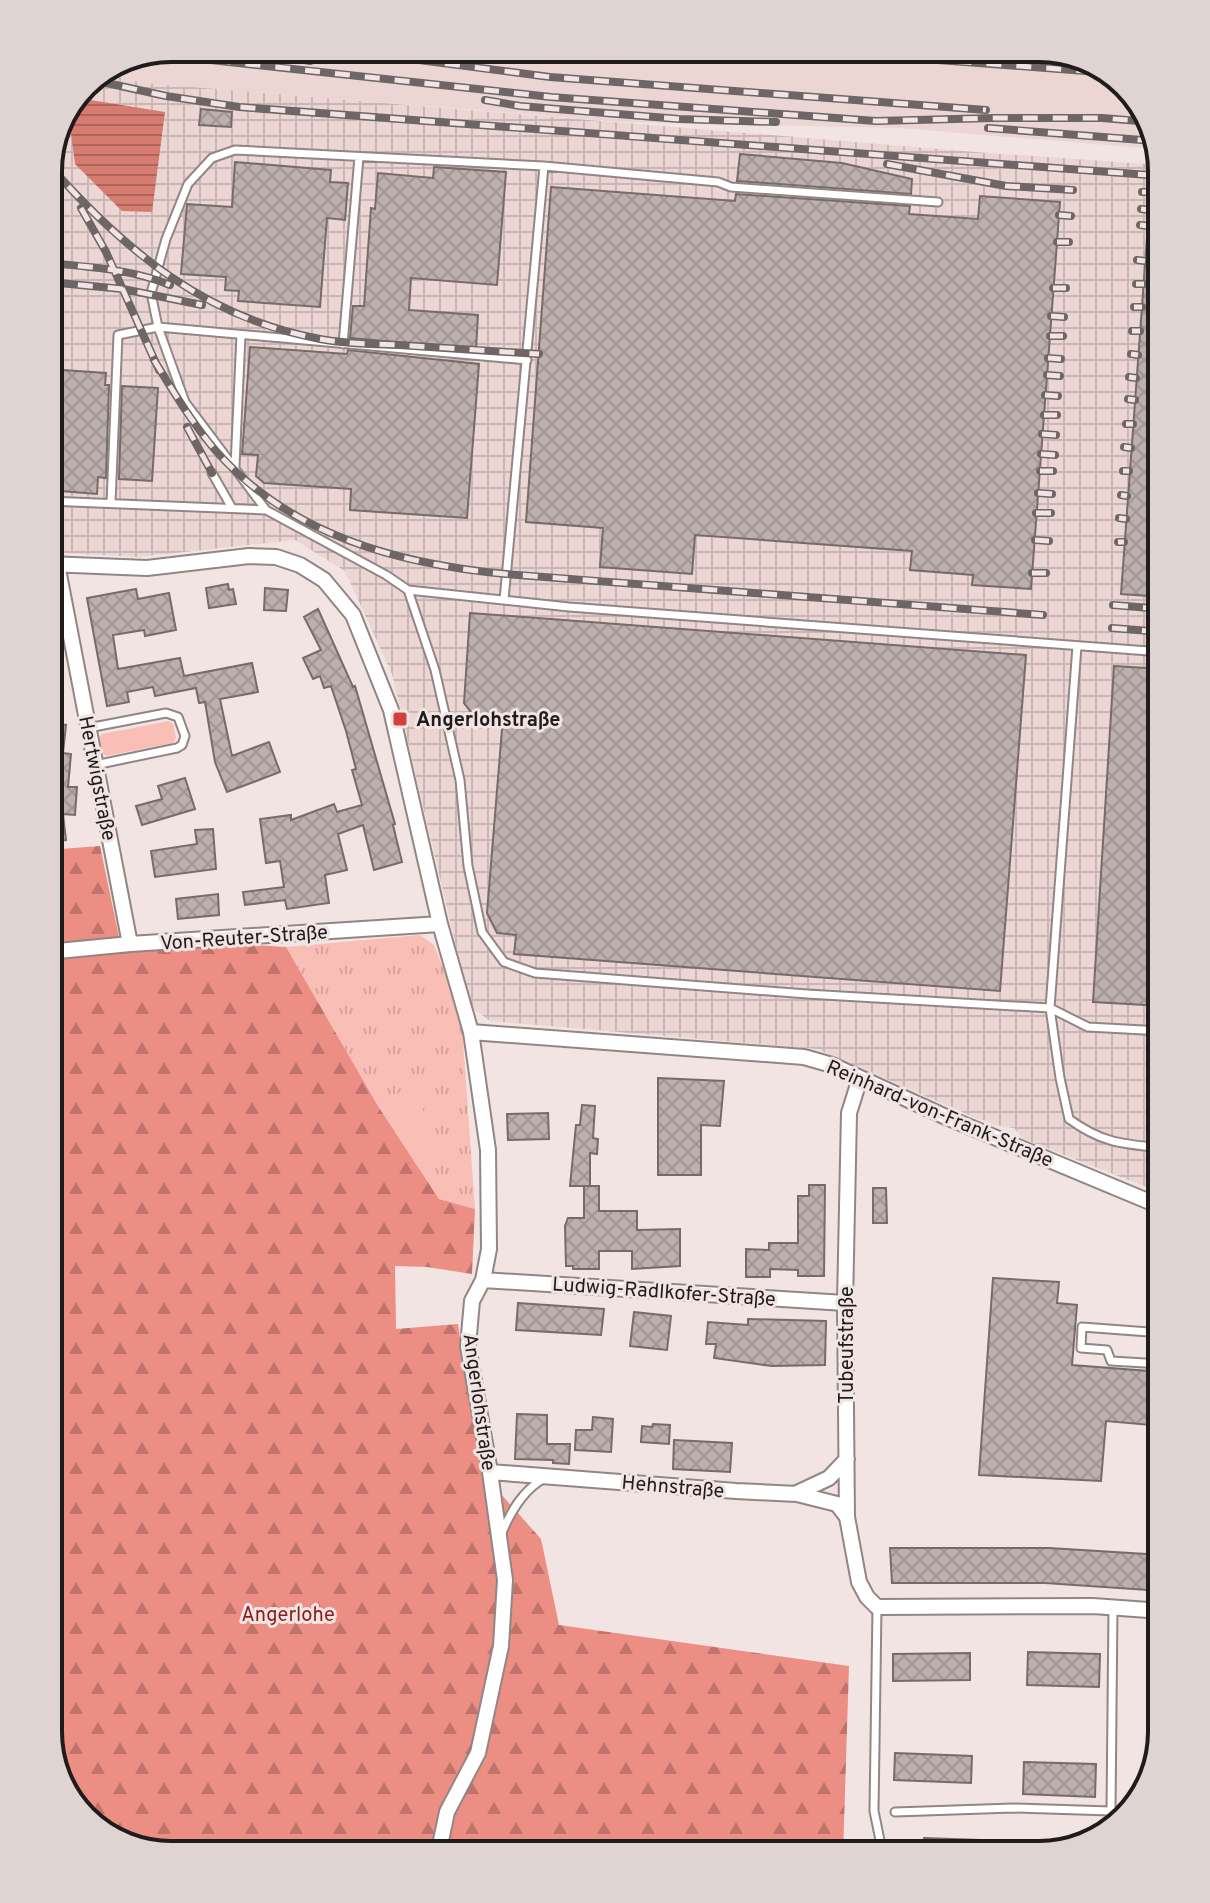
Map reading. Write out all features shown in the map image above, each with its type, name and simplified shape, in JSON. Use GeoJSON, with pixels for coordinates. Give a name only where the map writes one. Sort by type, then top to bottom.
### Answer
{"type":"FeatureCollection","features":[{"type":"Feature","properties":{"kind":"street","name":"Angerlohstraße"},"geometry":{"type":"LineString","coordinates":[[62,564],[147,568],[249,556],[276,557],[300,565],[324,580],[353,615],[391,710],[440,924],[471,1032],[488,1150],[489,1249],[483,1280],[472,1301],[468,1346],[505,1580],[501,1646],[478,1753],[447,1812],[441,1841]]}},
{"type":"Feature","properties":{"kind":"street","name":"Hertwigstraße"},"geometry":{"type":"LineString","coordinates":[[62,610],[130,944]]}},
{"type":"Feature","properties":{"kind":"street","name":"Von-Reuter-Straße"},"geometry":{"type":"LineString","coordinates":[[62,951],[440,924]]}},
{"type":"Feature","properties":{"kind":"street","name":"Reinhard-von-Frank-Straße"},"geometry":{"type":"LineString","coordinates":[[471,1032],[804,1057],[832,1065],[946,1117],[1148,1201]]}},
{"type":"Feature","properties":{"kind":"street","name":"Tubeufstraße"},"geometry":{"type":"LineString","coordinates":[[860,1078],[849,1113],[845,1303],[847,1517],[859,1582],[877,1607]]}},
{"type":"Feature","properties":{"kind":"street","name":"Ludwig-Radlkofer-Straße"},"geometry":{"type":"LineString","coordinates":[[483,1280],[845,1303]]}},
{"type":"Feature","properties":{"kind":"street"},"geometry":{"type":"LineString","coordinates":[[797,1494],[829,1478],[847,1459]]}},
{"type":"Feature","properties":{"kind":"street","name":"Hehnstraße"},"geometry":{"type":"LineString","coordinates":[[490,1472],[797,1494],[837,1504],[847,1517]]}},
{"type":"Feature","properties":{"kind":"street"},"geometry":{"type":"LineString","coordinates":[[877,1607],[1113,1607],[1148,1610]]}},
{"type":"Feature","properties":{"kind":"lane"},"geometry":{"type":"LineString","coordinates":[[266,510],[185,402],[158,327],[151,293],[166,239],[188,184],[212,158],[235,150],[544,166],[718,182],[731,187],[938,202]]}},
{"type":"Feature","properties":{"kind":"lane"},"geometry":{"type":"LineString","coordinates":[[343,344],[359,157]]}},
{"type":"Feature","properties":{"kind":"lane"},"geometry":{"type":"LineString","coordinates":[[504,600],[544,166]]}},
{"type":"Feature","properties":{"kind":"lane"},"geometry":{"type":"LineString","coordinates":[[111,503],[118,335],[158,327],[527,360]]}},
{"type":"Feature","properties":{"kind":"lane"},"geometry":{"type":"LineString","coordinates":[[235,466],[241,335]]}},
{"type":"Feature","properties":{"kind":"lane"},"geometry":{"type":"LineString","coordinates":[[212,473],[232,508]]}},
{"type":"Feature","properties":{"kind":"lane"},"geometry":{"type":"LineString","coordinates":[[62,501],[266,510],[408,590],[1148,651]]}},
{"type":"Feature","properties":{"kind":"lane"},"geometry":{"type":"LineString","coordinates":[[408,590],[435,670],[460,780],[468,866],[482,932],[504,962],[535,973],[807,994],[1050,1008],[1088,1027],[1148,1030]]}},
{"type":"Feature","properties":{"kind":"lane"},"geometry":{"type":"LineString","coordinates":[[1077,646],[1050,1008],[1069,1119],[1090,1134],[1118,1143],[1148,1146]]}},
{"type":"Feature","properties":{"kind":"lane"},"geometry":{"type":"LineString","coordinates":[[88,728],[166,713],[178,717],[185,736],[182,745],[177,748],[95,765]]}},
{"type":"Feature","properties":{"kind":"lane"},"geometry":{"type":"LineString","coordinates":[[1148,1332],[1082,1327],[1081,1348],[1107,1350],[1111,1361],[1148,1363]]}},
{"type":"Feature","properties":{"kind":"lane"},"geometry":{"type":"LineString","coordinates":[[500,1536],[520,1499],[533,1485],[548,1476]]}},
{"type":"Feature","properties":{"kind":"lane"},"geometry":{"type":"LineString","coordinates":[[877,1607],[874,1811],[880,1841]]}},
{"type":"Feature","properties":{"kind":"lane"},"geometry":{"type":"LineString","coordinates":[[895,1812],[1013,1808],[1111,1811],[1113,1607]]}},
{"type":"Feature","properties":{"kind":"shaded area"},"geometry":{"type":"Polygon","coordinates":[[[171,62],[1047,62],[1087,73],[1111,89],[1130,110],[1146,148],[900,128],[620,122],[143,83],[117,77],[136,68],[171,62]]]}},
{"type":"Feature","properties":{"kind":"shaded area"},"geometry":{"type":"Polygon","coordinates":[[[117,77],[143,83],[1147,164],[1148,1188],[1023,1139],[1014,1128],[988,1124],[988,1121],[817,1049],[490,1021],[470,1006],[392,674],[345,571],[295,540],[138,557],[62,553],[62,163],[73,123],[84,104],[117,77]]]}},
{"type":"Feature","properties":{"kind":"shaded area"},"geometry":{"type":"Polygon","coordinates":[[[88,100],[165,112],[152,212],[122,211],[75,164],[71,130],[88,100]]]}},
{"type":"Feature","properties":{"kind":"green space"},"geometry":{"type":"Polygon","coordinates":[[[169,721],[173,724],[176,738],[173,743],[106,756],[102,753],[99,737],[102,734],[169,721]]]}},
{"type":"Feature","properties":{"kind":"green space","name":"Angerlohe"},"geometry":{"type":"Polygon","coordinates":[[[100,846],[119,937],[286,947],[378,1106],[439,1199],[475,1209],[472,1274],[395,1266],[396,1329],[458,1324],[484,1475],[541,1539],[559,1625],[849,1666],[843,1841],[163,1841],[136,1835],[110,1823],[80,1793],[66,1761],[62,1732],[62,849],[100,846]]]}},
{"type":"Feature","properties":{"kind":"green space"},"geometry":{"type":"Polygon","coordinates":[[[420,935],[434,945],[461,1013],[475,1209],[439,1199],[378,1106],[286,947],[420,935]]]}},
{"type":"Feature","properties":{"kind":"green space"},"geometry":{"type":"Polygon","coordinates":[[[408,1083],[437,1144],[417,1166],[382,1111],[408,1083]]]}},
{"type":"Feature","properties":{"kind":"building"},"geometry":{"type":"Polygon","coordinates":[[[201,109],[232,112],[231,127],[199,125],[201,109]]]}},
{"type":"Feature","properties":{"kind":"building"},"geometry":{"type":"Polygon","coordinates":[[[740,154],[842,163],[912,179],[911,194],[737,181],[740,154]]]}},
{"type":"Feature","properties":{"kind":"building"},"geometry":{"type":"Polygon","coordinates":[[[235,162],[331,170],[330,182],[348,183],[345,220],[327,218],[320,307],[238,301],[239,291],[225,290],[226,277],[181,274],[187,204],[232,207],[235,162]]]}},
{"type":"Feature","properties":{"kind":"building"},"geometry":{"type":"Polygon","coordinates":[[[434,167],[506,172],[497,285],[411,278],[409,310],[478,315],[476,349],[350,338],[353,306],[364,306],[371,208],[375,209],[378,173],[433,178],[434,167]]]}},
{"type":"Feature","properties":{"kind":"building"},"geometry":{"type":"Polygon","coordinates":[[[551,187],[735,201],[736,194],[910,206],[909,214],[978,219],[980,196],[1060,202],[1031,589],[972,585],[973,575],[910,570],[912,551],[695,535],[692,574],[600,567],[603,528],[526,522],[551,187]]]}},
{"type":"Feature","properties":{"kind":"building"},"geometry":{"type":"Polygon","coordinates":[[[1148,224],[1148,596],[1121,594],[1148,224]]]}},
{"type":"Feature","properties":{"kind":"building"},"geometry":{"type":"Polygon","coordinates":[[[250,347],[347,354],[348,350],[479,364],[467,518],[350,510],[351,489],[264,483],[256,476],[258,455],[242,454],[250,347]]]}},
{"type":"Feature","properties":{"kind":"building"},"geometry":{"type":"Polygon","coordinates":[[[62,370],[106,373],[105,385],[109,385],[106,478],[98,477],[97,494],[62,491],[62,370]]]}},
{"type":"Feature","properties":{"kind":"building"},"geometry":{"type":"Polygon","coordinates":[[[122,386],[158,388],[152,481],[119,479],[122,386]]]}},
{"type":"Feature","properties":{"kind":"building"},"geometry":{"type":"Polygon","coordinates":[[[228,584],[229,590],[233,589],[236,604],[209,608],[206,588],[228,584]]]}},
{"type":"Feature","properties":{"kind":"building"},"geometry":{"type":"Polygon","coordinates":[[[265,588],[288,590],[286,611],[264,610],[265,588]]]}},
{"type":"Feature","properties":{"kind":"building"},"geometry":{"type":"Polygon","coordinates":[[[136,589],[138,599],[169,593],[176,630],[145,636],[144,630],[113,635],[118,669],[180,658],[184,676],[252,663],[258,692],[220,699],[232,756],[269,742],[280,772],[227,792],[215,762],[205,702],[199,703],[196,688],[155,696],[153,687],[127,692],[129,702],[107,706],[87,598],[136,589]]]}},
{"type":"Feature","properties":{"kind":"building"},"geometry":{"type":"Polygon","coordinates":[[[318,609],[355,686],[395,824],[402,862],[374,870],[363,825],[338,834],[347,870],[325,875],[329,903],[287,909],[285,900],[245,905],[243,892],[284,887],[280,861],[266,863],[260,819],[291,815],[291,820],[334,804],[337,812],[362,805],[352,770],[356,769],[331,686],[324,688],[320,676],[313,679],[303,658],[321,650],[304,617],[318,609]]]}},
{"type":"Feature","properties":{"kind":"building"},"geometry":{"type":"Polygon","coordinates":[[[470,613],[1026,655],[1000,991],[514,954],[516,935],[497,933],[487,913],[503,717],[473,715],[464,703],[470,613]]]}},
{"type":"Feature","properties":{"kind":"building"},"geometry":{"type":"Polygon","coordinates":[[[1114,666],[1148,668],[1148,1005],[1093,1002],[1114,666]]]}},
{"type":"Feature","properties":{"kind":"building"},"geometry":{"type":"Polygon","coordinates":[[[62,725],[66,725],[63,753],[71,754],[68,787],[77,787],[75,815],[63,814],[66,840],[62,840],[62,725]]]}},
{"type":"Feature","properties":{"kind":"building"},"geometry":{"type":"Polygon","coordinates":[[[185,778],[195,809],[142,825],[136,806],[162,799],[158,786],[185,778]]]}},
{"type":"Feature","properties":{"kind":"building"},"geometry":{"type":"Polygon","coordinates":[[[213,829],[216,869],[155,877],[151,851],[197,844],[195,830],[213,829]]]}},
{"type":"Feature","properties":{"kind":"building"},"geometry":{"type":"Polygon","coordinates":[[[218,894],[219,915],[178,919],[176,899],[218,894]]]}},
{"type":"Feature","properties":{"kind":"building"},"geometry":{"type":"Polygon","coordinates":[[[658,1078],[724,1081],[720,1126],[701,1125],[701,1175],[658,1175],[658,1078]]]}},
{"type":"Feature","properties":{"kind":"building"},"geometry":{"type":"Polygon","coordinates":[[[582,1105],[595,1106],[593,1138],[598,1139],[597,1154],[590,1153],[590,1186],[570,1186],[576,1125],[580,1125],[582,1105]]]}},
{"type":"Feature","properties":{"kind":"building"},"geometry":{"type":"Polygon","coordinates":[[[548,1113],[549,1139],[508,1140],[507,1114],[548,1113]]]}},
{"type":"Feature","properties":{"kind":"building"},"geometry":{"type":"Polygon","coordinates":[[[809,1185],[825,1185],[824,1276],[798,1276],[798,1270],[770,1269],[770,1277],[746,1277],[746,1249],[769,1250],[769,1243],[798,1243],[798,1196],[809,1196],[809,1185]]]}},
{"type":"Feature","properties":{"kind":"building"},"geometry":{"type":"Polygon","coordinates":[[[584,1186],[599,1186],[599,1211],[637,1211],[637,1230],[680,1229],[680,1266],[632,1269],[632,1251],[599,1251],[599,1269],[566,1266],[565,1226],[568,1218],[584,1218],[584,1186]]]}},
{"type":"Feature","properties":{"kind":"building"},"geometry":{"type":"Polygon","coordinates":[[[873,1188],[886,1188],[887,1223],[873,1223],[873,1188]]]}},
{"type":"Feature","properties":{"kind":"building"},"geometry":{"type":"Polygon","coordinates":[[[993,1278],[1059,1282],[1057,1303],[1077,1305],[1072,1365],[1148,1371],[1148,1425],[1106,1421],[1101,1481],[979,1475],[993,1278]]]}},
{"type":"Feature","properties":{"kind":"building"},"geometry":{"type":"Polygon","coordinates":[[[518,1303],[604,1309],[601,1335],[516,1330],[518,1303]]]}},
{"type":"Feature","properties":{"kind":"building"},"geometry":{"type":"Polygon","coordinates":[[[634,1312],[671,1316],[667,1350],[630,1346],[634,1312]]]}},
{"type":"Feature","properties":{"kind":"building"},"geometry":{"type":"Polygon","coordinates":[[[748,1319],[826,1321],[825,1365],[772,1366],[714,1358],[716,1344],[706,1344],[708,1322],[748,1325],[748,1319]]]}},
{"type":"Feature","properties":{"kind":"building"},"geometry":{"type":"Polygon","coordinates":[[[517,1414],[547,1415],[547,1444],[570,1444],[569,1464],[553,1463],[553,1460],[515,1459],[517,1414]]]}},
{"type":"Feature","properties":{"kind":"building"},"geometry":{"type":"Polygon","coordinates":[[[593,1417],[613,1419],[611,1452],[575,1450],[576,1430],[592,1430],[593,1417]]]}},
{"type":"Feature","properties":{"kind":"building"},"geometry":{"type":"Polygon","coordinates":[[[653,1424],[670,1425],[669,1444],[641,1442],[642,1426],[652,1427],[653,1424]]]}},
{"type":"Feature","properties":{"kind":"building"},"geometry":{"type":"Polygon","coordinates":[[[674,1440],[732,1443],[730,1472],[673,1469],[674,1440]]]}},
{"type":"Feature","properties":{"kind":"building"},"geometry":{"type":"Polygon","coordinates":[[[890,1548],[1049,1548],[1148,1554],[1148,1590],[1045,1583],[892,1583],[890,1548]]]}},
{"type":"Feature","properties":{"kind":"building"},"geometry":{"type":"Polygon","coordinates":[[[1028,1652],[1100,1654],[1099,1687],[1027,1685],[1028,1652]]]}},
{"type":"Feature","properties":{"kind":"building"},"geometry":{"type":"Polygon","coordinates":[[[970,1653],[970,1680],[893,1681],[893,1654],[970,1653]]]}},
{"type":"Feature","properties":{"kind":"building"},"geometry":{"type":"Polygon","coordinates":[[[895,1753],[972,1756],[971,1783],[894,1780],[895,1753]]]}},
{"type":"Feature","properties":{"kind":"building"},"geometry":{"type":"Polygon","coordinates":[[[1024,1762],[1096,1764],[1095,1797],[1023,1794],[1024,1762]]]}},
{"type":"Feature","properties":{"kind":"building"},"geometry":{"type":"Polygon","coordinates":[[[924,1838],[980,1840],[980,1841],[924,1841],[924,1838]]]}},
{"type":"Feature","properties":{"kind":"railway"},"geometry":{"type":"LineString","coordinates":[[229,62],[551,97],[876,121],[994,118],[1136,121]]}},
{"type":"Feature","properties":{"kind":"railway"},"geometry":{"type":"LineString","coordinates":[[434,62],[550,77],[986,110]]}},
{"type":"Feature","properties":{"kind":"railway"},"geometry":{"type":"LineString","coordinates":[[965,62],[1081,71]]}},
{"type":"Feature","properties":{"kind":"railway"},"geometry":{"type":"LineString","coordinates":[[107,83],[239,107],[1148,175]]}},
{"type":"Feature","properties":{"kind":"railway"},"geometry":{"type":"LineString","coordinates":[[485,100],[520,106],[679,119],[776,122]]}},
{"type":"Feature","properties":{"kind":"railway"},"geometry":{"type":"LineString","coordinates":[[988,128],[1143,140]]}},
{"type":"Feature","properties":{"kind":"railway"},"geometry":{"type":"LineString","coordinates":[[887,164],[1006,186],[1073,190]]}},
{"type":"Feature","properties":{"kind":"railway"},"geometry":{"type":"LineString","coordinates":[[62,179],[106,225],[169,276],[240,315],[278,329],[359,344],[539,354]]}},
{"type":"Feature","properties":{"kind":"railway"},"geometry":{"type":"LineString","coordinates":[[1142,192],[1148,192]]}},
{"type":"Feature","properties":{"kind":"railway"},"geometry":{"type":"LineString","coordinates":[[81,208],[106,252],[159,370]]}},
{"type":"Feature","properties":{"kind":"railway"},"geometry":{"type":"LineString","coordinates":[[1141,209],[1148,210]]}},
{"type":"Feature","properties":{"kind":"railway"},"geometry":{"type":"LineString","coordinates":[[1059,215],[1071,216]]}},
{"type":"Feature","properties":{"kind":"railway"},"geometry":{"type":"LineString","coordinates":[[1140,225],[1148,226]]}},
{"type":"Feature","properties":{"kind":"railway"},"geometry":{"type":"LineString","coordinates":[[1057,242],[1069,242]]}},
{"type":"Feature","properties":{"kind":"railway"},"geometry":{"type":"LineString","coordinates":[[1137,260],[1145,261]]}},
{"type":"Feature","properties":{"kind":"railway"},"geometry":{"type":"LineString","coordinates":[[62,264],[125,272],[170,285]]}},
{"type":"Feature","properties":{"kind":"railway"},"geometry":{"type":"LineString","coordinates":[[62,283],[123,289],[202,305]]}},
{"type":"Feature","properties":{"kind":"railway"},"geometry":{"type":"LineString","coordinates":[[1136,284],[1144,284]]}},
{"type":"Feature","properties":{"kind":"railway"},"geometry":{"type":"LineString","coordinates":[[1053,288],[1066,288]]}},
{"type":"Feature","properties":{"kind":"railway"},"geometry":{"type":"LineString","coordinates":[[1134,307],[1142,307]]}},
{"type":"Feature","properties":{"kind":"railway"},"geometry":{"type":"LineString","coordinates":[[1051,316],[1064,317]]}},
{"type":"Feature","properties":{"kind":"railway"},"geometry":{"type":"LineString","coordinates":[[1132,331],[1140,331]]}},
{"type":"Feature","properties":{"kind":"railway"},"geometry":{"type":"LineString","coordinates":[[1050,336],[1063,336]]}},
{"type":"Feature","properties":{"kind":"railway"},"geometry":{"type":"LineString","coordinates":[[1131,354],[1138,355]]}},
{"type":"Feature","properties":{"kind":"railway"},"geometry":{"type":"LineString","coordinates":[[1048,358],[1061,359]]}},
{"type":"Feature","properties":{"kind":"railway"},"geometry":{"type":"LineString","coordinates":[[154,360],[199,429],[245,480],[277,504],[312,524],[386,553],[506,574],[1043,615]]}},
{"type":"Feature","properties":{"kind":"railway"},"geometry":{"type":"LineString","coordinates":[[1047,375],[1060,376]]}},
{"type":"Feature","properties":{"kind":"railway"},"geometry":{"type":"LineString","coordinates":[[1129,377],[1136,378]]}},
{"type":"Feature","properties":{"kind":"railway"},"geometry":{"type":"LineString","coordinates":[[1045,395],[1058,396]]}},
{"type":"Feature","properties":{"kind":"railway"},"geometry":{"type":"LineString","coordinates":[[1128,399],[1135,400]]}},
{"type":"Feature","properties":{"kind":"railway"},"geometry":{"type":"LineString","coordinates":[[1044,415],[1057,415]]}},
{"type":"Feature","properties":{"kind":"railway"},"geometry":{"type":"LineString","coordinates":[[1126,424],[1133,424]]}},
{"type":"Feature","properties":{"kind":"railway"},"geometry":{"type":"LineString","coordinates":[[187,427],[212,473]]}},
{"type":"Feature","properties":{"kind":"railway"},"geometry":{"type":"LineString","coordinates":[[1042,434],[1056,435]]}},
{"type":"Feature","properties":{"kind":"railway"},"geometry":{"type":"LineString","coordinates":[[1124,447],[1131,448]]}},
{"type":"Feature","properties":{"kind":"railway"},"geometry":{"type":"LineString","coordinates":[[1041,454],[1055,455]]}},
{"type":"Feature","properties":{"kind":"railway"},"geometry":{"type":"LineString","coordinates":[[1040,471],[1053,471]]}},
{"type":"Feature","properties":{"kind":"railway"},"geometry":{"type":"LineString","coordinates":[[1123,471],[1129,471]]}},
{"type":"Feature","properties":{"kind":"railway"},"geometry":{"type":"LineString","coordinates":[[1038,493],[1052,494]]}},
{"type":"Feature","properties":{"kind":"railway"},"geometry":{"type":"LineString","coordinates":[[1121,495],[1127,496]]}},
{"type":"Feature","properties":{"kind":"railway"},"geometry":{"type":"LineString","coordinates":[[1036,513],[1051,513]]}},
{"type":"Feature","properties":{"kind":"railway"},"geometry":{"type":"LineString","coordinates":[[1119,518],[1126,519]]}},
{"type":"Feature","properties":{"kind":"railway"},"geometry":{"type":"LineString","coordinates":[[1035,540],[1049,541]]}},
{"type":"Feature","properties":{"kind":"railway"},"geometry":{"type":"LineString","coordinates":[[1118,542],[1124,542]]}},
{"type":"Feature","properties":{"kind":"railway"},"geometry":{"type":"LineString","coordinates":[[1032,573],[1046,573]]}},
{"type":"Feature","properties":{"kind":"railway"},"geometry":{"type":"LineString","coordinates":[[1113,605],[1148,608]]}},
{"type":"Feature","properties":{"kind":"railway"},"geometry":{"type":"LineString","coordinates":[[1112,628],[1148,631]]}},
{"type":"Feature","properties":{"kind":"place","name":"Angerlohstraße"},"geometry":{"type":"Point","coordinates":[400,719]}}]}
